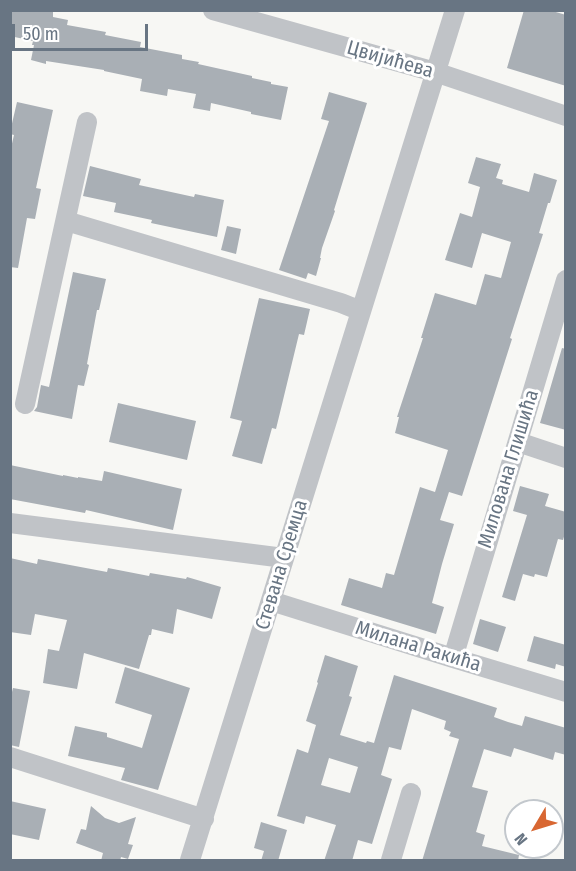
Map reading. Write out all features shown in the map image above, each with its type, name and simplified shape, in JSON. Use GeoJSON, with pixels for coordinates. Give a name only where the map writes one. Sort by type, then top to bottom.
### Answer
{"type":"FeatureCollection","features":[{"type":"Feature","properties":{"kind":"street","name":"Цвијићева"},"geometry":{"type":"LineString","coordinates":[[213,10],[435,72],[566,116]]}},
{"type":"Feature","properties":{"kind":"street","name":"Стевана Сремца"},"geometry":{"type":"LineString","coordinates":[[190,861],[455,10]]}},
{"type":"Feature","properties":{"kind":"street"},"geometry":{"type":"LineString","coordinates":[[25,404],[87,122]]}},
{"type":"Feature","properties":{"kind":"street"},"geometry":{"type":"LineString","coordinates":[[66,221],[341,303],[361,311]]}},
{"type":"Feature","properties":{"kind":"street","name":"Милована Глишића"},"geometry":{"type":"LineString","coordinates":[[453,658],[566,280]]}},
{"type":"Feature","properties":{"kind":"street"},"geometry":{"type":"LineString","coordinates":[[518,442],[566,458]]}},
{"type":"Feature","properties":{"kind":"street"},"geometry":{"type":"LineString","coordinates":[[10,523],[284,558]]}},
{"type":"Feature","properties":{"kind":"street","name":"Милана Ракића"},"geometry":{"type":"LineString","coordinates":[[271,601],[566,692]]}},
{"type":"Feature","properties":{"kind":"street"},"geometry":{"type":"LineString","coordinates":[[10,757],[204,819]]}},
{"type":"Feature","properties":{"kind":"street"},"geometry":{"type":"LineString","coordinates":[[390,861],[411,793]]}},
{"type":"Feature","properties":{"kind":"building"},"geometry":{"type":"Polygon","coordinates":[[[10,10],[53,12],[53,17],[68,20],[67,25],[106,32],[105,35],[141,42],[140,47],[182,55],[182,59],[199,62],[198,64],[288,87],[281,120],[211,103],[210,111],[193,108],[196,94],[168,89],[167,96],[140,91],[142,79],[104,70],[46,61],[46,64],[31,60],[33,41],[10,36],[10,10]]]}},
{"type":"Feature","properties":{"kind":"building"},"geometry":{"type":"Polygon","coordinates":[[[524,10],[549,10],[566,15],[566,86],[507,68],[524,10]]]}},
{"type":"Feature","properties":{"kind":"building"},"geometry":{"type":"Polygon","coordinates":[[[329,92],[367,103],[322,248],[316,276],[308,273],[306,279],[279,270],[329,121],[321,119],[329,92]]]}},
{"type":"Feature","properties":{"kind":"building"},"geometry":{"type":"Polygon","coordinates":[[[17,102],[53,110],[36,188],[41,189],[35,219],[27,218],[18,268],[10,267],[10,152],[14,135],[10,132],[17,102]]]}},
{"type":"Feature","properties":{"kind":"building"},"geometry":{"type":"Polygon","coordinates":[[[476,157],[501,164],[496,178],[503,180],[502,184],[529,192],[534,173],[557,180],[539,233],[543,234],[510,338],[512,339],[462,496],[449,492],[440,520],[454,524],[432,603],[444,607],[436,634],[341,605],[349,578],[382,588],[386,573],[394,575],[420,487],[435,492],[448,450],[395,433],[399,417],[397,417],[435,293],[476,305],[485,274],[501,278],[511,242],[482,233],[472,268],[445,260],[460,213],[472,217],[480,187],[468,183],[476,157]]]}},
{"type":"Feature","properties":{"kind":"building"},"geometry":{"type":"Polygon","coordinates":[[[90,166],[141,179],[139,185],[194,197],[195,194],[224,200],[217,237],[151,223],[152,220],[114,212],[116,203],[83,196],[90,166]]]}},
{"type":"Feature","properties":{"kind":"building"},"geometry":{"type":"Polygon","coordinates":[[[227,226],[241,229],[236,254],[221,250],[227,226]]]}},
{"type":"Feature","properties":{"kind":"building"},"geometry":{"type":"Polygon","coordinates":[[[73,272],[106,279],[99,310],[97,310],[84,386],[78,385],[72,419],[34,411],[37,407],[41,385],[49,387],[73,272]]]}},
{"type":"Feature","properties":{"kind":"building"},"geometry":{"type":"Polygon","coordinates":[[[259,298],[310,309],[304,335],[299,334],[276,429],[272,428],[262,464],[232,456],[242,421],[230,418],[259,298]]]}},
{"type":"Feature","properties":{"kind":"building"},"geometry":{"type":"Polygon","coordinates":[[[562,348],[566,349],[566,430],[540,423],[562,348]]]}},
{"type":"Feature","properties":{"kind":"building"},"geometry":{"type":"Polygon","coordinates":[[[118,403],[196,421],[187,460],[109,442],[118,403]]]}},
{"type":"Feature","properties":{"kind":"building"},"geometry":{"type":"Polygon","coordinates":[[[10,465],[102,481],[104,471],[182,489],[173,530],[86,510],[85,513],[10,499],[10,465]]]}},
{"type":"Feature","properties":{"kind":"building"},"geometry":{"type":"Polygon","coordinates":[[[520,486],[549,494],[545,506],[566,512],[566,530],[563,540],[558,539],[547,577],[523,574],[515,601],[502,597],[527,515],[513,511],[520,486]]]}},
{"type":"Feature","properties":{"kind":"building"},"geometry":{"type":"Polygon","coordinates":[[[10,558],[37,564],[38,559],[107,572],[108,568],[149,576],[150,573],[186,579],[187,577],[221,587],[212,619],[177,609],[173,634],[152,629],[139,669],[84,653],[77,689],[43,683],[48,649],[59,651],[67,620],[35,614],[31,635],[10,632],[10,558]]]}},
{"type":"Feature","properties":{"kind":"building"},"geometry":{"type":"Polygon","coordinates":[[[480,619],[506,627],[498,652],[473,644],[480,619]]]}},
{"type":"Feature","properties":{"kind":"building"},"geometry":{"type":"Polygon","coordinates":[[[534,636],[566,645],[566,667],[556,664],[555,669],[527,661],[534,636]]]}},
{"type":"Feature","properties":{"kind":"building"},"geometry":{"type":"Polygon","coordinates":[[[325,655],[358,666],[349,696],[352,697],[340,735],[366,743],[367,741],[374,743],[394,675],[497,708],[494,717],[508,722],[522,726],[525,716],[566,728],[566,755],[555,752],[553,760],[514,748],[511,757],[484,749],[472,787],[488,791],[476,832],[485,835],[482,846],[504,851],[504,859],[518,859],[518,861],[422,861],[459,739],[449,736],[451,732],[444,729],[446,721],[412,709],[401,750],[389,747],[381,775],[392,779],[372,844],[358,840],[352,861],[324,861],[336,825],[306,816],[304,824],[277,816],[297,749],[308,753],[316,725],[306,721],[325,655]],[[329,758],[321,785],[350,793],[358,767],[329,758]]]}},
{"type":"Feature","properties":{"kind":"building"},"geometry":{"type":"Polygon","coordinates":[[[125,667],[190,688],[158,790],[121,780],[125,768],[68,756],[75,726],[107,733],[107,737],[142,748],[152,715],[115,703],[125,667]]]}},
{"type":"Feature","properties":{"kind":"building"},"geometry":{"type":"Polygon","coordinates":[[[13,688],[30,691],[19,747],[10,745],[10,700],[13,688]]]}},
{"type":"Feature","properties":{"kind":"building"},"geometry":{"type":"Polygon","coordinates":[[[10,801],[46,809],[39,840],[10,834],[10,801]]]}},
{"type":"Feature","properties":{"kind":"building"},"geometry":{"type":"Polygon","coordinates":[[[91,806],[105,818],[119,823],[136,817],[128,844],[133,845],[128,859],[121,857],[120,861],[101,861],[103,853],[76,843],[81,829],[86,830],[91,806]]]}},
{"type":"Feature","properties":{"kind":"building"},"geometry":{"type":"Polygon","coordinates":[[[261,822],[287,830],[278,861],[261,861],[264,851],[254,848],[261,822]]]}}]}
